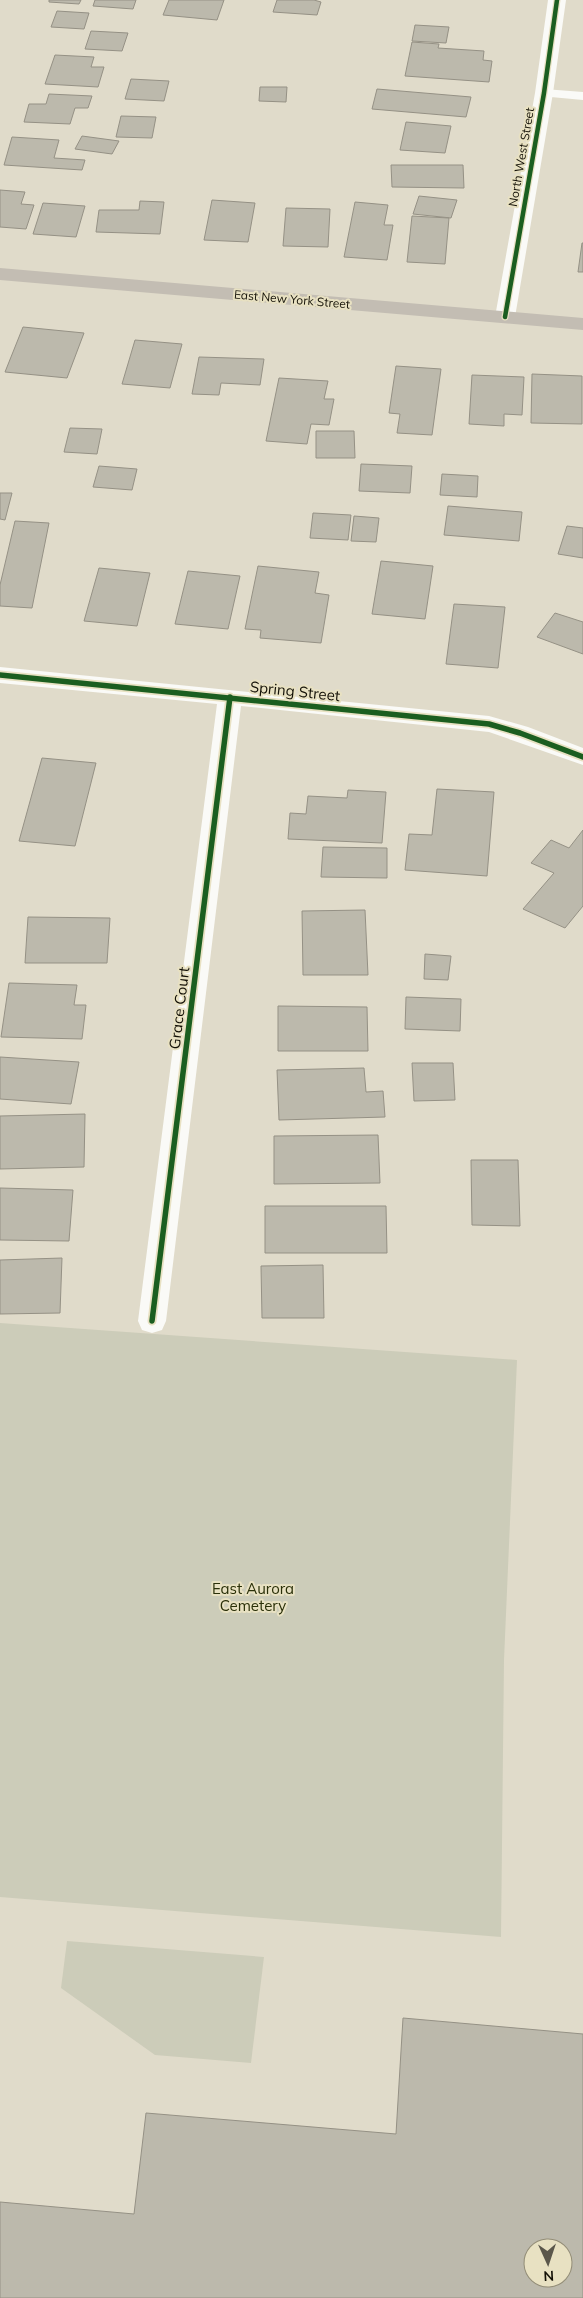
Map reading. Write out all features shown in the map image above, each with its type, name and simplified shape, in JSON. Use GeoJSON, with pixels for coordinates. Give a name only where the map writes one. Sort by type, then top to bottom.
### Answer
{"type":"FeatureCollection","features":[{"type":"Feature","properties":{"kind":"main road","name":"East New York Street"},"geometry":{"type":"LineString","coordinates":[[0,274],[583,324]]}},
{"type":"Feature","properties":{"kind":"street","name":"North West Street"},"geometry":{"type":"LineString","coordinates":[[505,318],[544,93],[557,0]]}},
{"type":"Feature","properties":{"kind":"street","name":"Spring Street"},"geometry":{"type":"LineString","coordinates":[[0,674],[489,724],[520,733],[583,757]]}},
{"type":"Feature","properties":{"kind":"street","name":"Grace Court"},"geometry":{"type":"LineString","coordinates":[[152,1321],[230,697]]}},
{"type":"Feature","properties":{"kind":"lane"},"geometry":{"type":"LineString","coordinates":[[544,93],[583,96]]}},
{"type":"Feature","properties":{"kind":"green space","name":"East Aurora Cemetery"},"geometry":{"type":"Polygon","coordinates":[[[0,1323],[517,1360],[504,1660],[501,1937],[0,1897],[0,1323]]]}},
{"type":"Feature","properties":{"kind":"green space"},"geometry":{"type":"Polygon","coordinates":[[[67,1941],[264,1957],[251,2063],[155,2055],[61,1988],[67,1941]]]}},
{"type":"Feature","properties":{"kind":"building"},"geometry":{"type":"Polygon","coordinates":[[[49,0],[81,0],[79,4],[49,2],[49,0]]]}},
{"type":"Feature","properties":{"kind":"building"},"geometry":{"type":"Polygon","coordinates":[[[95,0],[136,0],[133,9],[93,6],[95,0]]]}},
{"type":"Feature","properties":{"kind":"building"},"geometry":{"type":"Polygon","coordinates":[[[169,0],[224,0],[217,20],[163,15],[169,0]]]}},
{"type":"Feature","properties":{"kind":"building"},"geometry":{"type":"Polygon","coordinates":[[[277,0],[314,0],[321,2],[317,15],[273,12],[277,0]]]}},
{"type":"Feature","properties":{"kind":"building"},"geometry":{"type":"Polygon","coordinates":[[[57,11],[89,13],[84,29],[51,27],[57,11]]]}},
{"type":"Feature","properties":{"kind":"building"},"geometry":{"type":"Polygon","coordinates":[[[415,25],[449,27],[446,43],[412,41],[415,25]]]}},
{"type":"Feature","properties":{"kind":"building"},"geometry":{"type":"Polygon","coordinates":[[[91,31],[128,33],[122,51],[85,49],[91,31]]]}},
{"type":"Feature","properties":{"kind":"building"},"geometry":{"type":"Polygon","coordinates":[[[412,42],[439,44],[438,48],[484,51],[483,60],[492,61],[489,82],[405,76],[412,42]]]}},
{"type":"Feature","properties":{"kind":"building"},"geometry":{"type":"Polygon","coordinates":[[[55,55],[94,57],[91,67],[104,67],[98,87],[45,84],[55,55]]]}},
{"type":"Feature","properties":{"kind":"building"},"geometry":{"type":"Polygon","coordinates":[[[131,79],[169,81],[164,101],[125,99],[131,79]]]}},
{"type":"Feature","properties":{"kind":"building"},"geometry":{"type":"Polygon","coordinates":[[[260,87],[287,87],[286,102],[259,101],[260,87]]]}},
{"type":"Feature","properties":{"kind":"building"},"geometry":{"type":"Polygon","coordinates":[[[377,89],[471,97],[466,117],[372,109],[377,89]]]}},
{"type":"Feature","properties":{"kind":"building"},"geometry":{"type":"Polygon","coordinates":[[[49,94],[92,96],[88,108],[75,108],[70,124],[24,122],[29,104],[46,104],[49,94]]]}},
{"type":"Feature","properties":{"kind":"building"},"geometry":{"type":"Polygon","coordinates":[[[121,116],[156,117],[152,138],[116,137],[121,116]]]}},
{"type":"Feature","properties":{"kind":"building"},"geometry":{"type":"Polygon","coordinates":[[[406,122],[451,126],[445,153],[400,150],[406,122]]]}},
{"type":"Feature","properties":{"kind":"building"},"geometry":{"type":"Polygon","coordinates":[[[82,136],[119,141],[112,154],[75,149],[82,136]]]}},
{"type":"Feature","properties":{"kind":"building"},"geometry":{"type":"Polygon","coordinates":[[[12,137],[59,140],[54,158],[85,160],[82,170],[4,165],[12,137]]]}},
{"type":"Feature","properties":{"kind":"building"},"geometry":{"type":"Polygon","coordinates":[[[391,165],[463,165],[464,188],[392,187],[391,165]]]}},
{"type":"Feature","properties":{"kind":"building"},"geometry":{"type":"Polygon","coordinates":[[[0,190],[25,192],[21,204],[34,205],[26,229],[0,227],[0,190]]]}},
{"type":"Feature","properties":{"kind":"building"},"geometry":{"type":"Polygon","coordinates":[[[419,196],[457,200],[451,218],[413,214],[419,196]]]}},
{"type":"Feature","properties":{"kind":"building"},"geometry":{"type":"Polygon","coordinates":[[[212,200],[255,203],[248,242],[204,240],[212,200]]]}},
{"type":"Feature","properties":{"kind":"building"},"geometry":{"type":"Polygon","coordinates":[[[140,201],[164,202],[160,234],[96,232],[99,210],[139,210],[140,201]]]}},
{"type":"Feature","properties":{"kind":"building"},"geometry":{"type":"Polygon","coordinates":[[[355,202],[388,205],[384,225],[393,225],[387,260],[344,257],[355,202]]]}},
{"type":"Feature","properties":{"kind":"building"},"geometry":{"type":"Polygon","coordinates":[[[43,203],[85,206],[76,237],[33,234],[43,203]]]}},
{"type":"Feature","properties":{"kind":"building"},"geometry":{"type":"Polygon","coordinates":[[[286,208],[330,209],[328,247],[283,246],[286,208]]]}},
{"type":"Feature","properties":{"kind":"building"},"geometry":{"type":"Polygon","coordinates":[[[412,216],[449,218],[445,264],[407,262],[412,216]]]}},
{"type":"Feature","properties":{"kind":"building"},"geometry":{"type":"Polygon","coordinates":[[[582,243],[583,272],[578,272],[582,243]]]}},
{"type":"Feature","properties":{"kind":"building"},"geometry":{"type":"Polygon","coordinates":[[[23,327],[84,333],[67,378],[5,372],[23,327]]]}},
{"type":"Feature","properties":{"kind":"building"},"geometry":{"type":"Polygon","coordinates":[[[135,340],[182,344],[170,388],[122,384],[135,340]]]}},
{"type":"Feature","properties":{"kind":"building"},"geometry":{"type":"Polygon","coordinates":[[[199,357],[264,359],[260,385],[221,383],[219,395],[192,394],[199,357]]]}},
{"type":"Feature","properties":{"kind":"building"},"geometry":{"type":"Polygon","coordinates":[[[396,366],[441,369],[432,435],[397,433],[400,414],[389,413],[396,366]]]}},
{"type":"Feature","properties":{"kind":"building"},"geometry":{"type":"Polygon","coordinates":[[[532,374],[582,376],[582,424],[531,423],[532,374]]]}},
{"type":"Feature","properties":{"kind":"building"},"geometry":{"type":"Polygon","coordinates":[[[472,375],[524,377],[522,415],[504,414],[504,426],[469,424],[472,375]]]}},
{"type":"Feature","properties":{"kind":"building"},"geometry":{"type":"Polygon","coordinates":[[[279,378],[328,381],[324,399],[334,399],[329,425],[311,424],[307,444],[266,441],[279,378]]]}},
{"type":"Feature","properties":{"kind":"building"},"geometry":{"type":"Polygon","coordinates":[[[70,428],[102,429],[97,454],[64,452],[70,428]]]}},
{"type":"Feature","properties":{"kind":"building"},"geometry":{"type":"Polygon","coordinates":[[[316,431],[354,431],[355,458],[316,458],[316,431]]]}},
{"type":"Feature","properties":{"kind":"building"},"geometry":{"type":"Polygon","coordinates":[[[361,464],[412,466],[410,493],[359,491],[361,464]]]}},
{"type":"Feature","properties":{"kind":"building"},"geometry":{"type":"Polygon","coordinates":[[[99,466],[137,469],[132,490],[93,487],[99,466]]]}},
{"type":"Feature","properties":{"kind":"building"},"geometry":{"type":"Polygon","coordinates":[[[442,474],[478,476],[477,497],[440,495],[442,474]]]}},
{"type":"Feature","properties":{"kind":"building"},"geometry":{"type":"Polygon","coordinates":[[[0,493],[12,493],[5,520],[0,519],[0,493]]]}},
{"type":"Feature","properties":{"kind":"building"},"geometry":{"type":"Polygon","coordinates":[[[448,506],[522,512],[519,541],[444,535],[448,506]]]}},
{"type":"Feature","properties":{"kind":"building"},"geometry":{"type":"Polygon","coordinates":[[[313,513],[351,515],[348,540],[310,538],[313,513]]]}},
{"type":"Feature","properties":{"kind":"building"},"geometry":{"type":"Polygon","coordinates":[[[354,516],[379,518],[376,542],[351,541],[354,516]]]}},
{"type":"Feature","properties":{"kind":"building"},"geometry":{"type":"Polygon","coordinates":[[[15,521],[49,523],[32,608],[0,606],[0,585],[15,521]]]}},
{"type":"Feature","properties":{"kind":"building"},"geometry":{"type":"Polygon","coordinates":[[[567,526],[583,528],[583,558],[558,554],[567,526]]]}},
{"type":"Feature","properties":{"kind":"building"},"geometry":{"type":"Polygon","coordinates":[[[381,561],[433,566],[425,619],[372,614],[381,561]]]}},
{"type":"Feature","properties":{"kind":"building"},"geometry":{"type":"Polygon","coordinates":[[[258,566],[319,572],[315,593],[329,595],[321,643],[260,638],[261,630],[245,629],[258,566]]]}},
{"type":"Feature","properties":{"kind":"building"},"geometry":{"type":"Polygon","coordinates":[[[99,568],[150,573],[137,626],[84,621],[99,568]]]}},
{"type":"Feature","properties":{"kind":"building"},"geometry":{"type":"Polygon","coordinates":[[[188,571],[240,576],[228,629],[175,624],[188,571]]]}},
{"type":"Feature","properties":{"kind":"building"},"geometry":{"type":"Polygon","coordinates":[[[454,604],[505,607],[498,668],[446,664],[454,604]]]}},
{"type":"Feature","properties":{"kind":"building"},"geometry":{"type":"Polygon","coordinates":[[[555,613],[583,622],[583,654],[537,637],[555,613]]]}},
{"type":"Feature","properties":{"kind":"building"},"geometry":{"type":"Polygon","coordinates":[[[42,758],[96,763],[75,846],[19,841],[42,758]]]}},
{"type":"Feature","properties":{"kind":"building"},"geometry":{"type":"Polygon","coordinates":[[[437,789],[494,792],[487,876],[405,870],[409,834],[432,835],[437,789]]]}},
{"type":"Feature","properties":{"kind":"building"},"geometry":{"type":"Polygon","coordinates":[[[348,790],[386,792],[382,843],[288,839],[290,813],[306,814],[308,796],[347,798],[348,790]]]}},
{"type":"Feature","properties":{"kind":"building"},"geometry":{"type":"Polygon","coordinates":[[[583,830],[583,906],[565,928],[523,909],[554,873],[531,863],[551,840],[569,848],[583,830]]]}},
{"type":"Feature","properties":{"kind":"building"},"geometry":{"type":"Polygon","coordinates":[[[323,847],[387,848],[387,878],[321,877],[323,847]]]}},
{"type":"Feature","properties":{"kind":"building"},"geometry":{"type":"Polygon","coordinates":[[[365,910],[368,975],[303,975],[302,911],[365,910]]]}},
{"type":"Feature","properties":{"kind":"building"},"geometry":{"type":"Polygon","coordinates":[[[28,917],[110,918],[107,963],[25,963],[28,917]]]}},
{"type":"Feature","properties":{"kind":"building"},"geometry":{"type":"Polygon","coordinates":[[[425,954],[451,956],[448,980],[424,979],[425,954]]]}},
{"type":"Feature","properties":{"kind":"building"},"geometry":{"type":"Polygon","coordinates":[[[9,983],[77,985],[74,1005],[86,1005],[82,1039],[1,1037],[9,983]]]}},
{"type":"Feature","properties":{"kind":"building"},"geometry":{"type":"Polygon","coordinates":[[[406,997],[461,999],[460,1031],[405,1029],[406,997]]]}},
{"type":"Feature","properties":{"kind":"building"},"geometry":{"type":"Polygon","coordinates":[[[278,1006],[367,1007],[368,1051],[278,1051],[278,1006]]]}},
{"type":"Feature","properties":{"kind":"building"},"geometry":{"type":"Polygon","coordinates":[[[0,1057],[79,1062],[71,1104],[0,1099],[0,1057]]]}},
{"type":"Feature","properties":{"kind":"building"},"geometry":{"type":"Polygon","coordinates":[[[412,1063],[453,1063],[455,1100],[414,1101],[412,1063]]]}},
{"type":"Feature","properties":{"kind":"building"},"geometry":{"type":"Polygon","coordinates":[[[364,1068],[366,1092],[383,1091],[385,1117],[279,1120],[277,1070],[364,1068]]]}},
{"type":"Feature","properties":{"kind":"building"},"geometry":{"type":"Polygon","coordinates":[[[85,1114],[84,1167],[0,1169],[0,1116],[85,1114]]]}},
{"type":"Feature","properties":{"kind":"building"},"geometry":{"type":"Polygon","coordinates":[[[378,1135],[380,1183],[274,1184],[274,1136],[378,1135]]]}},
{"type":"Feature","properties":{"kind":"building"},"geometry":{"type":"Polygon","coordinates":[[[471,1160],[518,1160],[520,1226],[472,1225],[471,1160]]]}},
{"type":"Feature","properties":{"kind":"building"},"geometry":{"type":"Polygon","coordinates":[[[0,1188],[73,1190],[69,1241],[0,1240],[0,1188]]]}},
{"type":"Feature","properties":{"kind":"building"},"geometry":{"type":"Polygon","coordinates":[[[265,1206],[386,1206],[387,1253],[265,1253],[265,1206]]]}},
{"type":"Feature","properties":{"kind":"building"},"geometry":{"type":"Polygon","coordinates":[[[62,1258],[60,1313],[0,1314],[0,1260],[62,1258]]]}},
{"type":"Feature","properties":{"kind":"building"},"geometry":{"type":"Polygon","coordinates":[[[323,1265],[324,1318],[262,1318],[261,1266],[323,1265]]]}},
{"type":"Feature","properties":{"kind":"building"},"geometry":{"type":"Polygon","coordinates":[[[403,2018],[583,2034],[583,2298],[0,2298],[0,2202],[134,2214],[146,2113],[396,2134],[403,2018]]]}},
{"type":"Feature","properties":{"kind":"cycle path"},"geometry":{"type":"LineString","coordinates":[[505,317],[544,93],[557,0]]}},
{"type":"Feature","properties":{"kind":"cycle path"},"geometry":{"type":"LineString","coordinates":[[0,675],[445,718],[489,724],[520,733],[583,757]]}},
{"type":"Feature","properties":{"kind":"cycle path"},"geometry":{"type":"LineString","coordinates":[[152,1321],[230,697]]}}]}
